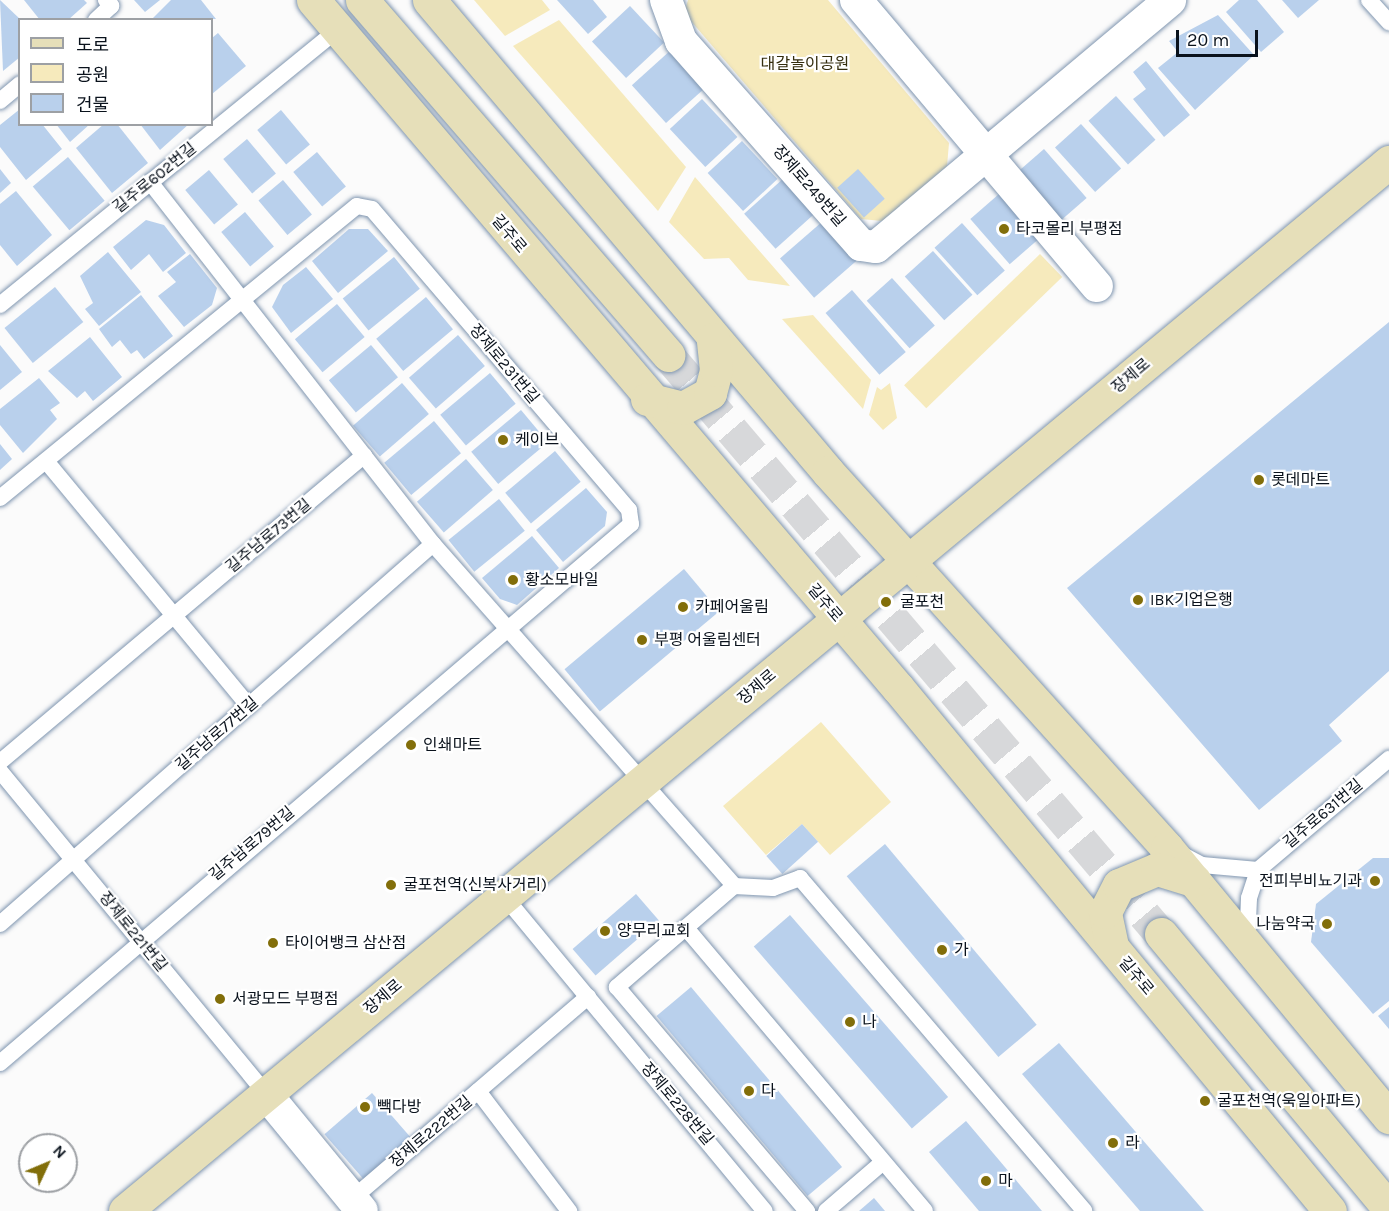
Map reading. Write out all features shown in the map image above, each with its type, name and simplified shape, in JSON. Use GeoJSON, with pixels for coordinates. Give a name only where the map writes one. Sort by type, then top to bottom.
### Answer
{"type":"FeatureCollection","features":[{"type":"Feature","properties":{"kind":"main road","name":"길주로"},"geometry":{"type":"LineString","coordinates":[[313,0],[647,399],[839,619],[1326,1209]]}},
{"type":"Feature","properties":{"kind":"main road"},"geometry":{"type":"LineString","coordinates":[[362,0],[668,355]]}},
{"type":"Feature","properties":{"kind":"main road"},"geometry":{"type":"LineString","coordinates":[[429,0],[712,339],[1167,848],[1389,1117]]}},
{"type":"Feature","properties":{"kind":"main road","name":"장제로"},"geometry":{"type":"LineString","coordinates":[[125,1211],[1389,162]]}},
{"type":"Feature","properties":{"kind":"main road"},"geometry":{"type":"LineString","coordinates":[[647,399],[683,408],[710,393],[716,370],[712,339]]}},
{"type":"Feature","properties":{"kind":"main road"},"geometry":{"type":"LineString","coordinates":[[1113,950],[1105,912],[1119,885],[1157,869],[1194,880]]}},
{"type":"Feature","properties":{"kind":"main road"},"geometry":{"type":"LineString","coordinates":[[1161,934],[1389,1209]]}},
{"type":"Feature","properties":{"kind":"street","name":"장제로249번길"},"geometry":{"type":"LineString","coordinates":[[666,0],[681,41],[861,245],[876,247],[894,236],[987,153],[1170,0]]}},
{"type":"Feature","properties":{"kind":"street"},"geometry":{"type":"LineString","coordinates":[[856,0],[1097,286]]}},
{"type":"Feature","properties":{"kind":"street","name":"장제로222번길"},"geometry":{"type":"LineString","coordinates":[[266,1094],[357,1205]]}},
{"type":"Feature","properties":{"kind":"lane"},"geometry":{"type":"LineString","coordinates":[[98,18],[111,6],[106,0]]}},
{"type":"Feature","properties":{"kind":"lane"},"geometry":{"type":"LineString","coordinates":[[1369,0],[1389,22]]}},
{"type":"Feature","properties":{"kind":"lane","name":"길주로602번길"},"geometry":{"type":"LineString","coordinates":[[3,297],[150,183],[338,29]]}},
{"type":"Feature","properties":{"kind":"lane"},"geometry":{"type":"LineString","coordinates":[[0,101],[18,86]]}},
{"type":"Feature","properties":{"kind":"lane"},"geometry":{"type":"LineString","coordinates":[[150,183],[433,544],[734,886]]}},
{"type":"Feature","properties":{"kind":"lane","name":"장제로231번길"},"geometry":{"type":"LineString","coordinates":[[46,461],[357,206],[372,209],[629,510],[631,524],[507,628]]}},
{"type":"Feature","properties":{"kind":"lane","name":"길주남로73번길"},"geometry":{"type":"LineString","coordinates":[[0,762],[364,456]]}},
{"type":"Feature","properties":{"kind":"lane"},"geometry":{"type":"LineString","coordinates":[[0,498],[46,461],[249,706]]}},
{"type":"Feature","properties":{"kind":"lane","name":"길주남로77번길"},"geometry":{"type":"LineString","coordinates":[[0,924],[433,544]]}},
{"type":"Feature","properties":{"kind":"lane","name":"길주남로79번길"},"geometry":{"type":"LineString","coordinates":[[0,1063],[140,940],[507,628]]}},
{"type":"Feature","properties":{"kind":"lane","name":"길주로631번길"},"geometry":{"type":"LineString","coordinates":[[1258,870],[1389,759]]}},
{"type":"Feature","properties":{"kind":"lane","name":"장제로221번길"},"geometry":{"type":"LineString","coordinates":[[0,771],[266,1094]]}},
{"type":"Feature","properties":{"kind":"lane"},"geometry":{"type":"LineString","coordinates":[[1167,848],[1202,865],[1258,870],[1249,898],[1247,944]]}},
{"type":"Feature","properties":{"kind":"lane"},"geometry":{"type":"LineString","coordinates":[[807,1211],[617,987],[734,886],[773,888],[800,878],[1084,1211]]}},
{"type":"Feature","properties":{"kind":"lane","name":"장제로228번길"},"geometry":{"type":"LineString","coordinates":[[504,896],[765,1211]]}},
{"type":"Feature","properties":{"kind":"lane"},"geometry":{"type":"LineString","coordinates":[[686,928],[925,1211]]}},
{"type":"Feature","properties":{"kind":"lane"},"geometry":{"type":"LineString","coordinates":[[478,1091],[588,997]]}},
{"type":"Feature","properties":{"kind":"lane","name":"장제로222번길"},"geometry":{"type":"LineString","coordinates":[[357,1205],[478,1091],[569,1211]]}},
{"type":"Feature","properties":{"kind":"lane"},"geometry":{"type":"LineString","coordinates":[[826,1211],[883,1162]]}},
{"type":"Feature","properties":{"kind":"green space"},"geometry":{"type":"Polygon","coordinates":[[[474,0],[542,0],[550,10],[505,36],[474,0]]]}},
{"type":"Feature","properties":{"kind":"green space","name":"대갈놀이공원"},"geometry":{"type":"Polygon","coordinates":[[[688,0],[828,0],[949,143],[947,166],[882,221],[861,219],[684,13],[688,0]]]}},
{"type":"Feature","properties":{"kind":"green space"},"geometry":{"type":"Polygon","coordinates":[[[559,20],[686,167],[658,211],[513,46],[559,20]]]}},
{"type":"Feature","properties":{"kind":"green space"},"geometry":{"type":"Polygon","coordinates":[[[695,177],[790,286],[748,280],[729,258],[704,259],[669,222],[695,177]]]}},
{"type":"Feature","properties":{"kind":"green space"},"geometry":{"type":"Polygon","coordinates":[[[1040,254],[1062,277],[926,408],[904,385],[1040,254]]]}},
{"type":"Feature","properties":{"kind":"green space"},"geometry":{"type":"Polygon","coordinates":[[[813,315],[871,380],[863,409],[782,319],[813,315]]]}},
{"type":"Feature","properties":{"kind":"green space"},"geometry":{"type":"Polygon","coordinates":[[[890,383],[897,418],[883,430],[869,415],[877,387],[881,390],[890,383]]]}},
{"type":"Feature","properties":{"kind":"green space"},"geometry":{"type":"Polygon","coordinates":[[[821,722],[891,802],[830,855],[802,824],[766,855],[723,806],[821,722]]]}},
{"type":"Feature","properties":{"kind":"building"},"geometry":{"type":"Polygon","coordinates":[[[0,0],[19,18],[18,59],[3,71],[0,0]]]}},
{"type":"Feature","properties":{"kind":"building"},"geometry":{"type":"Polygon","coordinates":[[[24,0],[84,0],[87,3],[70,18],[38,18],[24,0]]]}},
{"type":"Feature","properties":{"kind":"building"},"geometry":{"type":"Polygon","coordinates":[[[134,0],[160,0],[145,12],[134,0]]]}},
{"type":"Feature","properties":{"kind":"building"},"geometry":{"type":"Polygon","coordinates":[[[171,0],[201,0],[216,19],[213,18],[153,18],[171,0]]]}},
{"type":"Feature","properties":{"kind":"building"},"geometry":{"type":"Polygon","coordinates":[[[557,0],[593,0],[607,17],[588,34],[557,0]]]}},
{"type":"Feature","properties":{"kind":"building"},"geometry":{"type":"Polygon","coordinates":[[[1239,0],[1257,0],[1284,32],[1261,52],[1226,12],[1239,0]]]}},
{"type":"Feature","properties":{"kind":"building"},"geometry":{"type":"Polygon","coordinates":[[[1282,0],[1319,0],[1298,18],[1282,0]]]}},
{"type":"Feature","properties":{"kind":"building"},"geometry":{"type":"Polygon","coordinates":[[[630,6],[664,43],[626,78],[592,41],[630,6]]]}},
{"type":"Feature","properties":{"kind":"building"},"geometry":{"type":"Polygon","coordinates":[[[1218,15],[1254,55],[1195,110],[1158,68],[1178,52],[1169,41],[1218,15]]]}},
{"type":"Feature","properties":{"kind":"building"},"geometry":{"type":"Polygon","coordinates":[[[218,33],[246,66],[213,93],[213,37],[218,33]]]}},
{"type":"Feature","properties":{"kind":"building"},"geometry":{"type":"Polygon","coordinates":[[[672,49],[706,87],[666,123],[632,85],[672,49]]]}},
{"type":"Feature","properties":{"kind":"building"},"geometry":{"type":"Polygon","coordinates":[[[1146,61],[1190,115],[1164,137],[1133,99],[1146,89],[1133,72],[1146,61]]]}},
{"type":"Feature","properties":{"kind":"building"},"geometry":{"type":"Polygon","coordinates":[[[1116,96],[1155,140],[1128,165],[1089,121],[1116,96]]]}},
{"type":"Feature","properties":{"kind":"building"},"geometry":{"type":"Polygon","coordinates":[[[702,99],[737,137],[705,167],[670,129],[702,99]]]}},
{"type":"Feature","properties":{"kind":"building"},"geometry":{"type":"Polygon","coordinates":[[[281,110],[310,144],[286,164],[257,130],[281,110]]]}},
{"type":"Feature","properties":{"kind":"building"},"geometry":{"type":"Polygon","coordinates":[[[18,111],[18,126],[44,126],[62,149],[26,180],[0,147],[0,125],[18,111]]]}},
{"type":"Feature","properties":{"kind":"building"},"geometry":{"type":"Polygon","coordinates":[[[1081,124],[1121,169],[1095,192],[1055,147],[1081,124]]]}},
{"type":"Feature","properties":{"kind":"building"},"geometry":{"type":"Polygon","coordinates":[[[58,126],[88,126],[70,142],[58,126]]]}},
{"type":"Feature","properties":{"kind":"building"},"geometry":{"type":"Polygon","coordinates":[[[102,126],[119,126],[148,163],[112,193],[76,148],[102,126]]]}},
{"type":"Feature","properties":{"kind":"building"},"geometry":{"type":"Polygon","coordinates":[[[142,126],[187,126],[160,150],[142,126]]]}},
{"type":"Feature","properties":{"kind":"building"},"geometry":{"type":"Polygon","coordinates":[[[247,139],[276,173],[252,193],[223,159],[247,139]]]}},
{"type":"Feature","properties":{"kind":"building"},"geometry":{"type":"Polygon","coordinates":[[[742,141],[777,179],[743,211],[708,173],[742,141]]]}},
{"type":"Feature","properties":{"kind":"building"},"geometry":{"type":"Polygon","coordinates":[[[1044,149],[1087,198],[1060,221],[1018,172],[1044,149]]]}},
{"type":"Feature","properties":{"kind":"building"},"geometry":{"type":"Polygon","coordinates":[[[317,152],[346,186],[322,206],[293,172],[317,152]]]}},
{"type":"Feature","properties":{"kind":"building"},"geometry":{"type":"Polygon","coordinates":[[[68,157],[105,201],[69,230],[33,187],[68,157]]]}},
{"type":"Feature","properties":{"kind":"building"},"geometry":{"type":"Polygon","coordinates":[[[0,169],[11,183],[0,193],[0,169]]]}},
{"type":"Feature","properties":{"kind":"building"},"geometry":{"type":"Polygon","coordinates":[[[858,169],[885,199],[864,217],[837,188],[858,169]]]}},
{"type":"Feature","properties":{"kind":"building"},"geometry":{"type":"Polygon","coordinates":[[[209,170],[238,204],[214,224],[185,190],[209,170]]]}},
{"type":"Feature","properties":{"kind":"building"},"geometry":{"type":"Polygon","coordinates":[[[785,177],[816,212],[776,249],[744,214],[785,177]]]}},
{"type":"Feature","properties":{"kind":"building"},"geometry":{"type":"Polygon","coordinates":[[[283,180],[312,214],[287,235],[258,201],[283,180]]]}},
{"type":"Feature","properties":{"kind":"building"},"geometry":{"type":"Polygon","coordinates":[[[16,191],[52,235],[17,266],[0,245],[0,204],[16,191]]]}},
{"type":"Feature","properties":{"kind":"building","name":"타코몰리 부평점"},"geometry":{"type":"Polygon","coordinates":[[[999,194],[1038,239],[1010,264],[970,219],[999,194]]]}},
{"type":"Feature","properties":{"kind":"building"},"geometry":{"type":"Polygon","coordinates":[[[245,212],[274,246],[250,266],[221,232],[245,212]]]}},
{"type":"Feature","properties":{"kind":"building"},"geometry":{"type":"Polygon","coordinates":[[[146,220],[164,225],[186,253],[163,272],[149,254],[131,270],[113,247],[146,220]]]}},
{"type":"Feature","properties":{"kind":"building"},"geometry":{"type":"Polygon","coordinates":[[[823,221],[857,260],[814,298],[780,258],[823,221]]]}},
{"type":"Feature","properties":{"kind":"building"},"geometry":{"type":"Polygon","coordinates":[[[962,223],[1005,271],[977,295],[935,248],[962,223]]]}},
{"type":"Feature","properties":{"kind":"building"},"geometry":{"type":"Polygon","coordinates":[[[349,229],[368,229],[388,251],[338,293],[312,261],[349,229]]]}},
{"type":"Feature","properties":{"kind":"building"},"geometry":{"type":"Polygon","coordinates":[[[933,251],[972,295],[944,320],[905,276],[933,251]]]}},
{"type":"Feature","properties":{"kind":"building"},"geometry":{"type":"Polygon","coordinates":[[[108,252],[141,292],[99,326],[85,309],[93,303],[80,276],[108,252]]]}},
{"type":"Feature","properties":{"kind":"building"},"geometry":{"type":"Polygon","coordinates":[[[190,254],[217,288],[212,305],[184,327],[158,296],[176,282],[167,272],[190,254]]]}},
{"type":"Feature","properties":{"kind":"building"},"geometry":{"type":"Polygon","coordinates":[[[394,257],[420,289],[369,330],[343,299],[394,257]]]}},
{"type":"Feature","properties":{"kind":"building"},"geometry":{"type":"Polygon","coordinates":[[[306,267],[333,299],[291,333],[272,307],[283,285],[306,267]]]}},
{"type":"Feature","properties":{"kind":"building"},"geometry":{"type":"Polygon","coordinates":[[[892,278],[935,326],[910,348],[867,301],[892,278]]]}},
{"type":"Feature","properties":{"kind":"building"},"geometry":{"type":"Polygon","coordinates":[[[55,287],[83,322],[33,363],[4,328],[55,287]]]}},
{"type":"Feature","properties":{"kind":"building"},"geometry":{"type":"Polygon","coordinates":[[[852,290],[906,352],[879,375],[826,313],[852,290]]]}},
{"type":"Feature","properties":{"kind":"building"},"geometry":{"type":"Polygon","coordinates":[[[141,295],[173,336],[144,359],[137,350],[131,354],[120,340],[112,347],[99,329],[141,295]]]}},
{"type":"Feature","properties":{"kind":"building"},"geometry":{"type":"Polygon","coordinates":[[[426,297],[453,329],[403,371],[376,339],[426,297]]]}},
{"type":"Feature","properties":{"kind":"building"},"geometry":{"type":"Polygon","coordinates":[[[337,304],[365,337],[323,372],[295,339],[337,304]]]}},
{"type":"Feature","properties":{"kind":"building"},"geometry":{"type":"Polygon","coordinates":[[[1389,322],[1389,671],[1329,725],[1342,741],[1259,810],[1067,588],[1389,322]]]}},
{"type":"Feature","properties":{"kind":"building"},"geometry":{"type":"Polygon","coordinates":[[[458,335],[485,366],[436,409],[409,378],[458,335]]]}},
{"type":"Feature","properties":{"kind":"building"},"geometry":{"type":"Polygon","coordinates":[[[90,337],[122,377],[93,401],[85,391],[77,398],[48,371],[90,337]]]}},
{"type":"Feature","properties":{"kind":"building"},"geometry":{"type":"Polygon","coordinates":[[[0,345],[22,372],[0,390],[0,345]]]}},
{"type":"Feature","properties":{"kind":"building"},"geometry":{"type":"Polygon","coordinates":[[[371,345],[398,377],[356,413],[329,380],[371,345]]]}},
{"type":"Feature","properties":{"kind":"building"},"geometry":{"type":"Polygon","coordinates":[[[490,373],[516,404],[466,445],[440,415],[490,373]]]}},
{"type":"Feature","properties":{"kind":"building"},"geometry":{"type":"Polygon","coordinates":[[[39,378],[60,403],[50,410],[57,419],[23,453],[0,425],[0,409],[39,378]]]}},
{"type":"Feature","properties":{"kind":"building"},"geometry":{"type":"Polygon","coordinates":[[[402,383],[429,414],[380,457],[353,426],[402,383]]]}},
{"type":"Feature","properties":{"kind":"building"},"geometry":{"type":"Polygon","coordinates":[[[521,410],[548,442],[498,484],[471,452],[521,410]]]}},
{"type":"Feature","properties":{"kind":"building"},"geometry":{"type":"Polygon","coordinates":[[[434,421],[461,453],[411,495],[384,463],[434,421]]]}},
{"type":"Feature","properties":{"kind":"building"},"geometry":{"type":"Polygon","coordinates":[[[0,444],[12,459],[0,470],[0,444]]]}},
{"type":"Feature","properties":{"kind":"building"},"geometry":{"type":"Polygon","coordinates":[[[555,451],[581,482],[531,523],[505,493],[555,451]]]}},
{"type":"Feature","properties":{"kind":"building"},"geometry":{"type":"Polygon","coordinates":[[[466,459],[493,490],[444,533],[417,502],[466,459]]]}},
{"type":"Feature","properties":{"kind":"building"},"geometry":{"type":"Polygon","coordinates":[[[586,488],[607,512],[605,526],[563,562],[536,530],[586,488]]]}},
{"type":"Feature","properties":{"kind":"building"},"geometry":{"type":"Polygon","coordinates":[[[499,499],[525,531],[474,572],[448,540],[499,499]]]}},
{"type":"Feature","properties":{"kind":"building"},"geometry":{"type":"Polygon","coordinates":[[[532,536],[559,568],[517,605],[500,599],[482,578],[532,536]]]}},
{"type":"Feature","properties":{"kind":"building","name":"부평 어울림센터"},"geometry":{"type":"Polygon","coordinates":[[[684,569],[719,611],[600,711],[564,669],[684,569]]]}},
{"type":"Feature","properties":{"kind":"building"},"geometry":{"type":"Polygon","coordinates":[[[802,824],[818,842],[782,874],[766,856],[802,824]]]}},
{"type":"Feature","properties":{"kind":"building","name":"가"},"geometry":{"type":"Polygon","coordinates":[[[885,844],[1037,1025],[998,1057],[847,876],[885,844]]]}},
{"type":"Feature","properties":{"kind":"building"},"geometry":{"type":"Polygon","coordinates":[[[1373,858],[1389,858],[1389,1001],[1373,1014],[1311,942],[1316,904],[1373,858]]]}},
{"type":"Feature","properties":{"kind":"building","name":"양무리교회"},"geometry":{"type":"Polygon","coordinates":[[[636,894],[659,920],[596,976],[573,949],[636,894]]]}},
{"type":"Feature","properties":{"kind":"building","name":"나"},"geometry":{"type":"Polygon","coordinates":[[[790,915],[948,1097],[912,1128],[754,946],[790,915]]]}},
{"type":"Feature","properties":{"kind":"building","name":"다"},"geometry":{"type":"Polygon","coordinates":[[[691,987],[842,1167],[808,1196],[657,1016],[691,987]]]}},
{"type":"Feature","properties":{"kind":"building"},"geometry":{"type":"Polygon","coordinates":[[[1389,1007],[1389,1029],[1378,1016],[1389,1007]]]}},
{"type":"Feature","properties":{"kind":"building","name":"라"},"geometry":{"type":"Polygon","coordinates":[[[1059,1043],[1204,1211],[1140,1211],[1022,1074],[1059,1043]]]}},
{"type":"Feature","properties":{"kind":"building"},"geometry":{"type":"Polygon","coordinates":[[[372,1093],[412,1139],[364,1180],[324,1134],[372,1093]]]}},
{"type":"Feature","properties":{"kind":"building","name":"마"},"geometry":{"type":"Polygon","coordinates":[[[966,1121],[1042,1211],[979,1211],[929,1152],[966,1121]]]}},
{"type":"Feature","properties":{"kind":"building"},"geometry":{"type":"Polygon","coordinates":[[[874,1198],[885,1211],[859,1211],[874,1198]]]}},
{"type":"Feature","properties":{"kind":"tunnel"},"geometry":{"type":"LineString","coordinates":[[668,355],[1161,934]]}},
{"type":"Feature","properties":{"kind":"place","name":"타코몰리 부평점"},"geometry":{"type":"Point","coordinates":[1004,229]}},
{"type":"Feature","properties":{"kind":"place","name":"케이브"},"geometry":{"type":"Point","coordinates":[503,440]}},
{"type":"Feature","properties":{"kind":"place","name":"롯데마트"},"geometry":{"type":"Point","coordinates":[1259,480]}},
{"type":"Feature","properties":{"kind":"place","name":"황소모바일"},"geometry":{"type":"Point","coordinates":[513,580]}},
{"type":"Feature","properties":{"kind":"place","name":"IBK기업은행"},"geometry":{"type":"Point","coordinates":[1138,600]}},
{"type":"Feature","properties":{"kind":"place","name":"굴포천"},"geometry":{"type":"Point","coordinates":[886,602]}},
{"type":"Feature","properties":{"kind":"place","name":"카페어울림"},"geometry":{"type":"Point","coordinates":[683,607]}},
{"type":"Feature","properties":{"kind":"place","name":"부평 어울림센터"},"geometry":{"type":"Point","coordinates":[642,640]}},
{"type":"Feature","properties":{"kind":"place","name":"인쇄마트"},"geometry":{"type":"Point","coordinates":[411,745]}},
{"type":"Feature","properties":{"kind":"place","name":"전피부비뇨기과"},"geometry":{"type":"Point","coordinates":[1375,881]}},
{"type":"Feature","properties":{"kind":"place","name":"굴포천역(신복사거리)"},"geometry":{"type":"Point","coordinates":[391,885]}},
{"type":"Feature","properties":{"kind":"place","name":"나눔약국"},"geometry":{"type":"Point","coordinates":[1327,924]}},
{"type":"Feature","properties":{"kind":"place","name":"양무리교회"},"geometry":{"type":"Point","coordinates":[605,931]}},
{"type":"Feature","properties":{"kind":"place","name":"타이어뱅크 삼산점"},"geometry":{"type":"Point","coordinates":[273,943]}},
{"type":"Feature","properties":{"kind":"place","name":"가"},"geometry":{"type":"Point","coordinates":[942,950]}},
{"type":"Feature","properties":{"kind":"place","name":"서광모드 부평점"},"geometry":{"type":"Point","coordinates":[220,999]}},
{"type":"Feature","properties":{"kind":"place","name":"나"},"geometry":{"type":"Point","coordinates":[850,1022]}},
{"type":"Feature","properties":{"kind":"place","name":"다"},"geometry":{"type":"Point","coordinates":[749,1091]}},
{"type":"Feature","properties":{"kind":"place","name":"굴포천역(욱일아파트)"},"geometry":{"type":"Point","coordinates":[1205,1101]}},
{"type":"Feature","properties":{"kind":"place","name":"빽다방"},"geometry":{"type":"Point","coordinates":[365,1107]}},
{"type":"Feature","properties":{"kind":"place","name":"라"},"geometry":{"type":"Point","coordinates":[1113,1143]}},
{"type":"Feature","properties":{"kind":"place","name":"마"},"geometry":{"type":"Point","coordinates":[986,1181]}}]}
